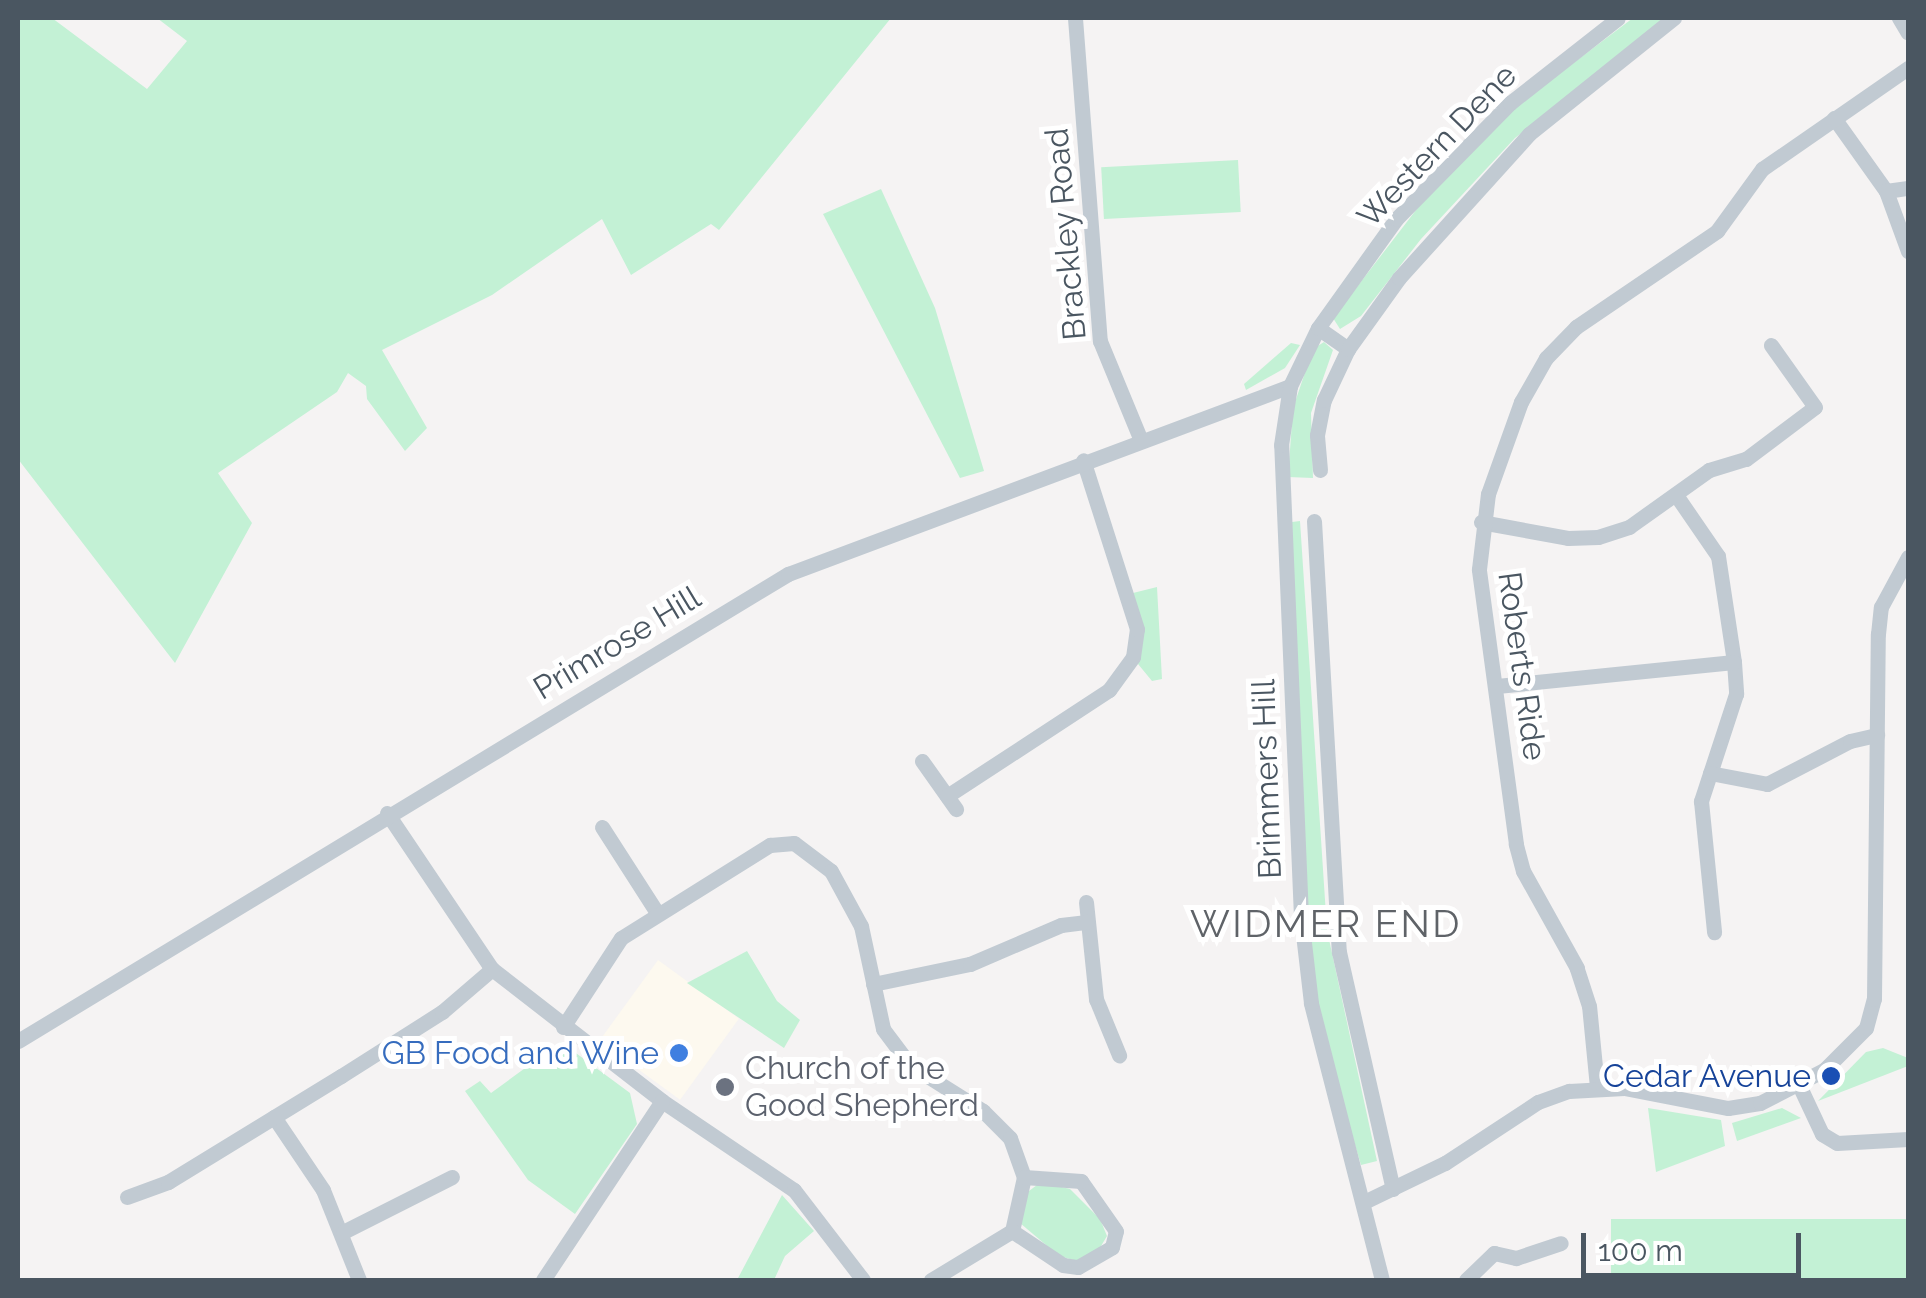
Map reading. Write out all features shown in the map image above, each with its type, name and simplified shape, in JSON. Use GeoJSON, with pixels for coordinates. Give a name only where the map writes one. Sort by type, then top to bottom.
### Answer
{"type":"FeatureCollection","features":[{"type":"Feature","properties":{"kind":"street","name":"Brackley Road"},"geometry":{"type":"LineString","coordinates":[[1075,18],[1100,341],[1140,438]]}},
{"type":"Feature","properties":{"kind":"street","name":"Western Dene"},"geometry":{"type":"LineString","coordinates":[[1290,386],[1318,328],[1396,218],[1510,103],[1618,18]]}},
{"type":"Feature","properties":{"kind":"street"},"geometry":{"type":"LineString","coordinates":[[1320,470],[1317,435],[1324,400],[1348,349],[1399,278],[1492,172],[1674,18]]}},
{"type":"Feature","properties":{"kind":"street"},"geometry":{"type":"LineString","coordinates":[[1898,18],[1908,32]]}},
{"type":"Feature","properties":{"kind":"street","name":"Roberts Ride"},"geometry":{"type":"LineString","coordinates":[[1598,1087],[1589,1006],[1577,968],[1523,871],[1479,568],[1481,522],[1521,402],[1546,358],[1576,327],[1716,231],[1762,169],[1908,68]]}},
{"type":"Feature","properties":{"kind":"street"},"geometry":{"type":"LineString","coordinates":[[1834,118],[1886,191],[1908,251]]}},
{"type":"Feature","properties":{"kind":"street"},"geometry":{"type":"LineString","coordinates":[[1886,191],[1908,188]]}},
{"type":"Feature","properties":{"kind":"street"},"geometry":{"type":"LineString","coordinates":[[1318,328],[1348,349]]}},
{"type":"Feature","properties":{"kind":"street"},"geometry":{"type":"LineString","coordinates":[[1481,522],[1568,538],[1598,537],[1629,527],[1709,470],[1746,459],[1819,412],[1771,345]]}},
{"type":"Feature","properties":{"kind":"street","name":"Primrose Hill"},"geometry":{"type":"LineString","coordinates":[[18,1041],[387,812],[788,574],[1140,438],[1290,386]]}},
{"type":"Feature","properties":{"kind":"street","name":"Brimmers Hill"},"geometry":{"type":"LineString","coordinates":[[1290,386],[1280,445],[1300,917],[1311,1003],[1366,1201],[1382,1280]]}},
{"type":"Feature","properties":{"kind":"street"},"geometry":{"type":"LineString","coordinates":[[922,761],[952,802],[1109,690],[1133,656],[1136,629],[1083,460]]}},
{"type":"Feature","properties":{"kind":"street"},"geometry":{"type":"LineString","coordinates":[[1676,496],[1718,556],[1734,662],[1736,694],[1701,801],[1714,932]]}},
{"type":"Feature","properties":{"kind":"street"},"geometry":{"type":"LineString","coordinates":[[1314,521],[1339,952],[1393,1190]]}},
{"type":"Feature","properties":{"kind":"street"},"geometry":{"type":"LineString","coordinates":[[1366,1201],[1393,1190],[1538,1102],[1598,1087],[1728,1108],[1799,1086],[1824,1070],[1866,1028],[1874,999],[1881,607],[1908,557]]}},
{"type":"Feature","properties":{"kind":"street"},"geometry":{"type":"LineString","coordinates":[[1497,686],[1734,662]]}},
{"type":"Feature","properties":{"kind":"street"},"geometry":{"type":"LineString","coordinates":[[1710,773],[1767,784],[1850,741],[1876,735]]}},
{"type":"Feature","properties":{"kind":"street"},"geometry":{"type":"LineString","coordinates":[[387,812],[492,969],[662,1101],[794,1190],[863,1280]]}},
{"type":"Feature","properties":{"kind":"street"},"geometry":{"type":"LineString","coordinates":[[602,827],[656,911]]}},
{"type":"Feature","properties":{"kind":"street"},"geometry":{"type":"LineString","coordinates":[[563,1027],[621,938],[656,911],[770,845],[794,843],[831,871],[861,926],[883,1029],[910,1065],[983,1111],[1010,1138],[1024,1177],[1012,1231],[956,1274],[931,1280]]}},
{"type":"Feature","properties":{"kind":"street"},"geometry":{"type":"LineString","coordinates":[[1086,902],[1096,999],[1118,1055]]}},
{"type":"Feature","properties":{"kind":"street"},"geometry":{"type":"LineString","coordinates":[[873,984],[970,964],[1060,925],[1088,922]]}},
{"type":"Feature","properties":{"kind":"street"},"geometry":{"type":"LineString","coordinates":[[128,1197],[168,1182],[442,1012],[492,969]]}},
{"type":"Feature","properties":{"kind":"street"},"geometry":{"type":"LineString","coordinates":[[1799,1086],[1822,1134],[1837,1143],[1908,1139]]}},
{"type":"Feature","properties":{"kind":"street"},"geometry":{"type":"LineString","coordinates":[[543,1280],[662,1101]]}},
{"type":"Feature","properties":{"kind":"street"},"geometry":{"type":"LineString","coordinates":[[274,1117],[342,1232],[360,1280]]}},
{"type":"Feature","properties":{"kind":"street"},"geometry":{"type":"LineString","coordinates":[[342,1232],[452,1177]]}},
{"type":"Feature","properties":{"kind":"street"},"geometry":{"type":"LineString","coordinates":[[1012,1231],[1063,1265],[1078,1268],[1112,1248],[1116,1231],[1081,1181],[1024,1177]]}},
{"type":"Feature","properties":{"kind":"street"},"geometry":{"type":"LineString","coordinates":[[1466,1280],[1494,1253],[1516,1258],[1562,1243]]}},
{"type":"Feature","properties":{"kind":"shaded area"},"geometry":{"type":"Polygon","coordinates":[[[658,960],[739,1019],[680,1100],[599,1041],[658,960]]]}},
{"type":"Feature","properties":{"kind":"green space"},"geometry":{"type":"Polygon","coordinates":[[[18,18],[52,18],[147,89],[187,41],[157,18],[891,18],[719,230],[711,224],[631,275],[602,219],[492,295],[382,350],[427,428],[405,451],[367,399],[366,386],[348,373],[337,392],[218,473],[252,523],[175,663],[18,459],[18,18]]]}},
{"type":"Feature","properties":{"kind":"green space"},"geometry":{"type":"Polygon","coordinates":[[[1633,18],[1667,18],[1515,138],[1421,239],[1361,316],[1340,329],[1333,318],[1423,201],[1507,113],[1633,18]]]}},
{"type":"Feature","properties":{"kind":"green space"},"geometry":{"type":"Polygon","coordinates":[[[1238,160],[1241,212],[1104,219],[1101,167],[1238,160]]]}},
{"type":"Feature","properties":{"kind":"green space"},"geometry":{"type":"Polygon","coordinates":[[[881,189],[935,308],[984,471],[960,478],[823,214],[881,189]]]}},
{"type":"Feature","properties":{"kind":"green space"},"geometry":{"type":"Polygon","coordinates":[[[1324,342],[1333,350],[1311,413],[1313,478],[1288,477],[1293,408],[1313,349],[1324,342]]]}},
{"type":"Feature","properties":{"kind":"green space"},"geometry":{"type":"Polygon","coordinates":[[[1291,343],[1300,345],[1285,368],[1246,390],[1244,384],[1291,343]]]}},
{"type":"Feature","properties":{"kind":"green space"},"geometry":{"type":"Polygon","coordinates":[[[1300,521],[1327,930],[1377,1161],[1361,1165],[1328,1055],[1309,959],[1294,684],[1292,522],[1300,521]]]}},
{"type":"Feature","properties":{"kind":"green space"},"geometry":{"type":"Polygon","coordinates":[[[1157,587],[1162,679],[1152,681],[1138,664],[1142,642],[1133,593],[1157,587]]]}},
{"type":"Feature","properties":{"kind":"green space"},"geometry":{"type":"Polygon","coordinates":[[[747,951],[777,1001],[800,1020],[784,1048],[687,983],[747,951]]]}},
{"type":"Feature","properties":{"kind":"green space"},"geometry":{"type":"Polygon","coordinates":[[[561,1042],[630,1093],[637,1124],[575,1214],[528,1180],[465,1091],[480,1081],[491,1093],[561,1042]]]}},
{"type":"Feature","properties":{"kind":"green space"},"geometry":{"type":"Polygon","coordinates":[[[1883,1048],[1908,1058],[1908,1066],[1818,1101],[1866,1052],[1883,1048]]]}},
{"type":"Feature","properties":{"kind":"green space"},"geometry":{"type":"Polygon","coordinates":[[[1648,1108],[1721,1120],[1725,1146],[1656,1172],[1648,1108]]]}},
{"type":"Feature","properties":{"kind":"green space"},"geometry":{"type":"Polygon","coordinates":[[[1782,1108],[1801,1118],[1737,1141],[1732,1123],[1782,1108]]]}},
{"type":"Feature","properties":{"kind":"green space"},"geometry":{"type":"Polygon","coordinates":[[[1041,1182],[1070,1189],[1100,1219],[1107,1236],[1098,1251],[1077,1261],[1059,1256],[1020,1223],[1025,1194],[1041,1182]]]}},
{"type":"Feature","properties":{"kind":"green space"},"geometry":{"type":"Polygon","coordinates":[[[782,1195],[814,1231],[785,1256],[774,1280],[737,1280],[782,1195]]]}},
{"type":"Feature","properties":{"kind":"green space"},"geometry":{"type":"Polygon","coordinates":[[[1611,1219],[1908,1219],[1908,1280],[1611,1280],[1611,1219]]]}},
{"type":"Feature","properties":{"kind":"place","name":"GB Food and Wine"},"geometry":{"type":"Point","coordinates":[679,1053]}},
{"type":"Feature","properties":{"kind":"place","name":"Cedar Avenue"},"geometry":{"type":"Point","coordinates":[1831,1076]}},
{"type":"Feature","properties":{"kind":"place","name":"Church of the Good Shepherd"},"geometry":{"type":"Point","coordinates":[725,1087]}},
{"type":"Feature","properties":{"kind":"district","name":"WIDMER END"},"geometry":{"type":"Point","coordinates":[1326,924]}}]}
